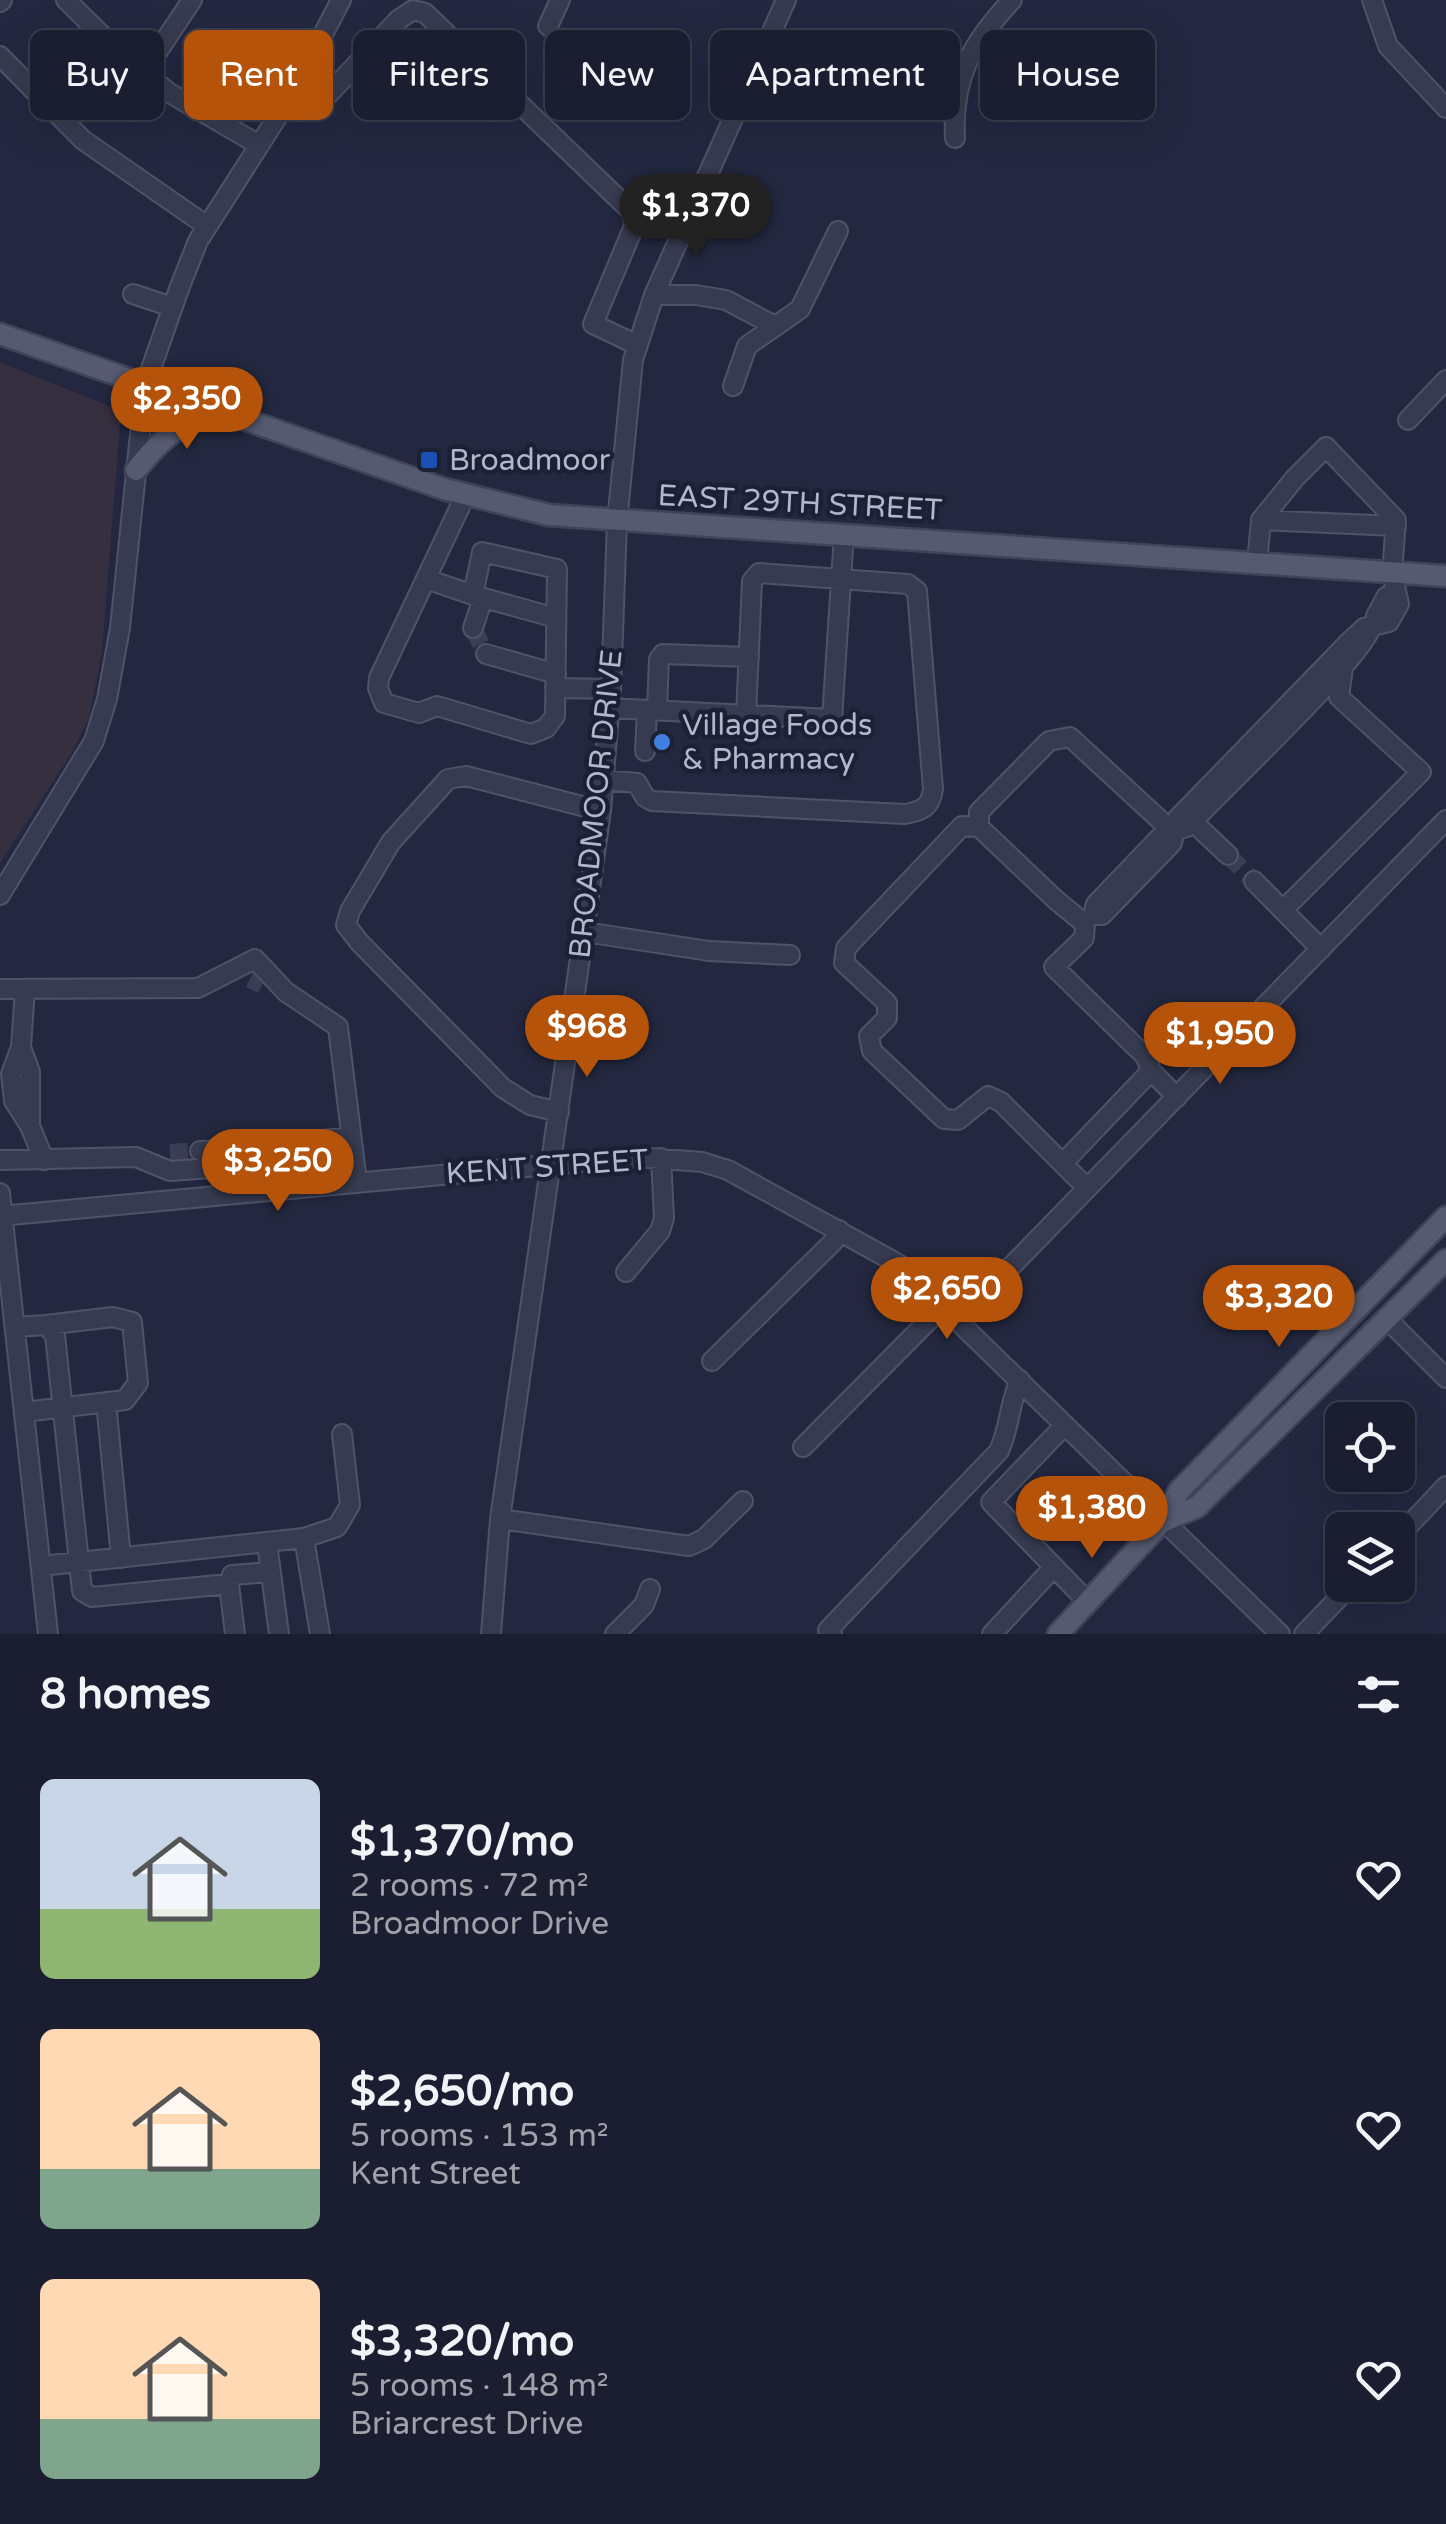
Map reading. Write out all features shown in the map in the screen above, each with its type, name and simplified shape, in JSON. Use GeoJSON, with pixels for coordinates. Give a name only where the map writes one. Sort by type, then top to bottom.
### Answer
{"type":"FeatureCollection","features":[{"type":"Feature","properties":{"kind":"main road","name":"EAST 29TH STREET"},"geometry":{"type":"LineString","coordinates":[[0,334],[466,494],[549,515],[1257,563],[1394,582],[1446,576]]}},
{"type":"Feature","properties":{"kind":"main road"},"geometry":{"type":"LineString","coordinates":[[136,470],[159,442],[175,430],[190,421],[224,413]]}},
{"type":"Feature","properties":{"kind":"main road"},"geometry":{"type":"LineString","coordinates":[[1058,1634],[1162,1522],[1179,1491],[1446,1217]]}},
{"type":"Feature","properties":{"kind":"main road"},"geometry":{"type":"LineString","coordinates":[[1162,1522],[1197,1508],[1446,1260]]}},
{"type":"Feature","properties":{"kind":"street"},"geometry":{"type":"LineString","coordinates":[[66,0],[98,30]]}},
{"type":"Feature","properties":{"kind":"street"},"geometry":{"type":"LineString","coordinates":[[164,42],[192,0]]}},
{"type":"Feature","properties":{"kind":"street"},"geometry":{"type":"LineString","coordinates":[[326,30],[341,0]]}},
{"type":"Feature","properties":{"kind":"street"},"geometry":{"type":"LineString","coordinates":[[548,26],[560,0]]}},
{"type":"Feature","properties":{"kind":"street","name":"BROADMOOR DRIVE"},"geometry":{"type":"LineString","coordinates":[[492,1634],[500,1519],[601,811],[628,393],[637,345],[654,294],[786,0]]}},
{"type":"Feature","properties":{"kind":"street"},"geometry":{"type":"LineString","coordinates":[[955,138],[953,104],[961,73],[1012,0]]}},
{"type":"Feature","properties":{"kind":"street"},"geometry":{"type":"LineString","coordinates":[[1372,0],[1388,46],[1446,108]]}},
{"type":"Feature","properties":{"kind":"street"},"geometry":{"type":"LineString","coordinates":[[333,89],[398,20],[413,10],[425,13],[632,212],[634,226],[593,324],[637,345]]}},
{"type":"Feature","properties":{"kind":"street"},"geometry":{"type":"LineString","coordinates":[[0,56],[82,140],[207,226]]}},
{"type":"Feature","properties":{"kind":"street"},"geometry":{"type":"LineString","coordinates":[[164,89],[259,145]]}},
{"type":"Feature","properties":{"kind":"street"},"geometry":{"type":"LineString","coordinates":[[0,895],[94,742],[108,699],[120,628],[145,386],[172,307],[207,226],[275,120]]}},
{"type":"Feature","properties":{"kind":"street"},"geometry":{"type":"LineString","coordinates":[[733,386],[746,346],[800,309],[838,231]]}},
{"type":"Feature","properties":{"kind":"street"},"geometry":{"type":"LineString","coordinates":[[134,294],[172,307]]}},
{"type":"Feature","properties":{"kind":"street"},"geometry":{"type":"LineString","coordinates":[[654,294],[726,300],[775,326]]}},
{"type":"Feature","properties":{"kind":"street"},"geometry":{"type":"LineString","coordinates":[[1408,420],[1446,380]]}},
{"type":"Feature","properties":{"kind":"street"},"geometry":{"type":"LineString","coordinates":[[1176,1097],[1151,1071],[1146,1057],[1054,967],[1084,938],[1096,904],[1163,834],[1192,821],[1370,637],[1394,582],[1396,520],[1326,446],[1260,520],[1257,563]]}},
{"type":"Feature","properties":{"kind":"street"},"geometry":{"type":"LineString","coordinates":[[466,494],[379,678],[378,688],[384,703],[419,713],[437,706],[531,734],[546,728],[555,716],[557,570],[482,552],[473,628]]}},
{"type":"Feature","properties":{"kind":"street"},"geometry":{"type":"LineString","coordinates":[[1260,520],[1396,526]]}},
{"type":"Feature","properties":{"kind":"street"},"geometry":{"type":"LineString","coordinates":[[609,708],[832,719],[844,534]]}},
{"type":"Feature","properties":{"kind":"street"},"geometry":{"type":"LineString","coordinates":[[746,716],[754,577],[759,573],[908,584],[917,592],[932,801],[926,808],[905,814],[652,801],[645,797],[637,784],[659,659],[663,654],[749,657]]}},
{"type":"Feature","properties":{"kind":"street"},"geometry":{"type":"LineString","coordinates":[[426,579],[556,618]]}},
{"type":"Feature","properties":{"kind":"street"},"geometry":{"type":"LineString","coordinates":[[1173,832],[1178,819],[1350,641],[1364,628],[1375,626]]}},
{"type":"Feature","properties":{"kind":"street"},"geometry":{"type":"LineString","coordinates":[[486,654],[555,681],[611,689]]}},
{"type":"Feature","properties":{"kind":"street"},"geometry":{"type":"LineString","coordinates":[[1283,910],[1422,772],[1340,697],[1344,667]]}},
{"type":"Feature","properties":{"kind":"street"},"geometry":{"type":"LineString","coordinates":[[979,827],[979,812],[1049,741],[1070,738],[1173,832]]}},
{"type":"Feature","properties":{"kind":"street"},"geometry":{"type":"LineString","coordinates":[[558,1112],[530,1104],[503,1088],[360,944],[346,925],[350,911],[391,842],[448,779],[466,776],[601,811]]}},
{"type":"Feature","properties":{"kind":"street"},"geometry":{"type":"LineString","coordinates":[[602,780],[637,784]]}},
{"type":"Feature","properties":{"kind":"street"},"geometry":{"type":"LineString","coordinates":[[959,1320],[1446,820]]}},
{"type":"Feature","properties":{"kind":"street"},"geometry":{"type":"LineString","coordinates":[[1192,821],[1228,855]]}},
{"type":"Feature","properties":{"kind":"street"},"geometry":{"type":"LineString","coordinates":[[1088,1188],[1001,1102],[988,1096],[958,1120],[944,1120],[872,1051],[869,1036],[887,1018],[886,1004],[844,963],[846,948],[962,826],[979,827],[1056,900],[1089,919]]}},
{"type":"Feature","properties":{"kind":"street"},"geometry":{"type":"LineString","coordinates":[[1254,881],[1320,949]]}},
{"type":"Feature","properties":{"kind":"street"},"geometry":{"type":"LineString","coordinates":[[585,932],[708,951],[790,955]]}},
{"type":"Feature","properties":{"kind":"street"},"geometry":{"type":"LineString","coordinates":[[250,978],[255,960],[286,992],[338,1027],[356,1182]]}},
{"type":"Feature","properties":{"kind":"street"},"geometry":{"type":"LineString","coordinates":[[0,989],[198,988],[250,978],[286,992]]}},
{"type":"Feature","properties":{"kind":"street"},"geometry":{"type":"LineString","coordinates":[[25,989],[22,1047],[12,1074],[14,1101],[44,1160]]}},
{"type":"Feature","properties":{"kind":"street"},"geometry":{"type":"LineString","coordinates":[[1063,1163],[1151,1071]]}},
{"type":"Feature","properties":{"kind":"street"},"geometry":{"type":"LineString","coordinates":[[200,1151],[351,1137]]}},
{"type":"Feature","properties":{"kind":"street"},"geometry":{"type":"LineString","coordinates":[[136,1157],[170,1170],[212,1168],[230,1150]]}},
{"type":"Feature","properties":{"kind":"street"},"geometry":{"type":"LineString","coordinates":[[0,1160],[170,1154]]}},
{"type":"Feature","properties":{"kind":"street"},"geometry":{"type":"LineString","coordinates":[[626,1272],[660,1231],[664,1218],[661,1158]]}},
{"type":"Feature","properties":{"kind":"street","name":"KENT STREET"},"geometry":{"type":"LineString","coordinates":[[1,1216],[551,1164],[661,1158],[728,1170],[900,1266],[1280,1634]]}},
{"type":"Feature","properties":{"kind":"street"},"geometry":{"type":"LineString","coordinates":[[0,1193],[48,1634]]}},
{"type":"Feature","properties":{"kind":"street"},"geometry":{"type":"LineString","coordinates":[[712,1361],[833,1242],[839,1230]]}},
{"type":"Feature","properties":{"kind":"street"},"geometry":{"type":"LineString","coordinates":[[803,1447],[944,1305]]}},
{"type":"Feature","properties":{"kind":"street"},"geometry":{"type":"LineString","coordinates":[[15,1327],[113,1317],[132,1322],[138,1383],[124,1400],[24,1412]]}},
{"type":"Feature","properties":{"kind":"street"},"geometry":{"type":"LineString","coordinates":[[1388,1320],[1446,1378]]}},
{"type":"Feature","properties":{"kind":"street"},"geometry":{"type":"LineString","coordinates":[[46,1325],[55,1336],[82,1590],[92,1597],[271,1572]]}},
{"type":"Feature","properties":{"kind":"street"},"geometry":{"type":"LineString","coordinates":[[832,1634],[828,1630],[1000,1451],[1008,1431],[1009,1403],[1020,1380]]}},
{"type":"Feature","properties":{"kind":"street"},"geometry":{"type":"LineString","coordinates":[[106,1402],[121,1558]]}},
{"type":"Feature","properties":{"kind":"street"},"geometry":{"type":"LineString","coordinates":[[991,1502],[1065,1425]]}},
{"type":"Feature","properties":{"kind":"street"},"geometry":{"type":"LineString","coordinates":[[41,1566],[304,1538],[337,1527],[350,1505],[342,1434]]}},
{"type":"Feature","properties":{"kind":"street"},"geometry":{"type":"LineString","coordinates":[[970,1484],[1088,1602]]}},
{"type":"Feature","properties":{"kind":"street"},"geometry":{"type":"LineString","coordinates":[[1415,1519],[1446,1486]]}},
{"type":"Feature","properties":{"kind":"street"},"geometry":{"type":"LineString","coordinates":[[500,1519],[689,1546],[704,1538],[744,1500]]}},
{"type":"Feature","properties":{"kind":"street"},"geometry":{"type":"LineString","coordinates":[[304,1538],[320,1634]]}},
{"type":"Feature","properties":{"kind":"street"},"geometry":{"type":"LineString","coordinates":[[267,1542],[279,1634]]}},
{"type":"Feature","properties":{"kind":"street"},"geometry":{"type":"LineString","coordinates":[[228,1547],[234,1634]]}},
{"type":"Feature","properties":{"kind":"street"},"geometry":{"type":"LineString","coordinates":[[1000,1631],[1054,1567]]}},
{"type":"Feature","properties":{"kind":"street"},"geometry":{"type":"LineString","coordinates":[[615,1634],[644,1605],[650,1589]]}},
{"type":"Feature","properties":{"kind":"street"},"geometry":{"type":"LineString","coordinates":[[1304,1634],[1335,1602]]}},
{"type":"Feature","properties":{"kind":"shaded area"},"geometry":{"type":"Polygon","coordinates":[[[0,362],[121,411],[102,651],[89,718],[71,754],[0,863],[0,362]]]}},
{"type":"Feature","properties":{"kind":"tunnel"},"geometry":{"type":"LineString","coordinates":[[473,628],[486,654]]}},
{"type":"Feature","properties":{"kind":"tunnel"},"geometry":{"type":"LineString","coordinates":[[1228,855],[1254,881]]}},
{"type":"Feature","properties":{"kind":"tunnel"},"geometry":{"type":"LineString","coordinates":[[250,979],[262,985]]}},
{"type":"Feature","properties":{"kind":"tunnel"},"geometry":{"type":"LineString","coordinates":[[170,1153],[200,1151]]}},
{"type":"Feature","properties":{"kind":"place","name":"Broadmoor"},"geometry":{"type":"Point","coordinates":[429,460]}},
{"type":"Feature","properties":{"kind":"place","name":"Village Foods & Pharmacy"},"geometry":{"type":"Point","coordinates":[662,742]}}]}
